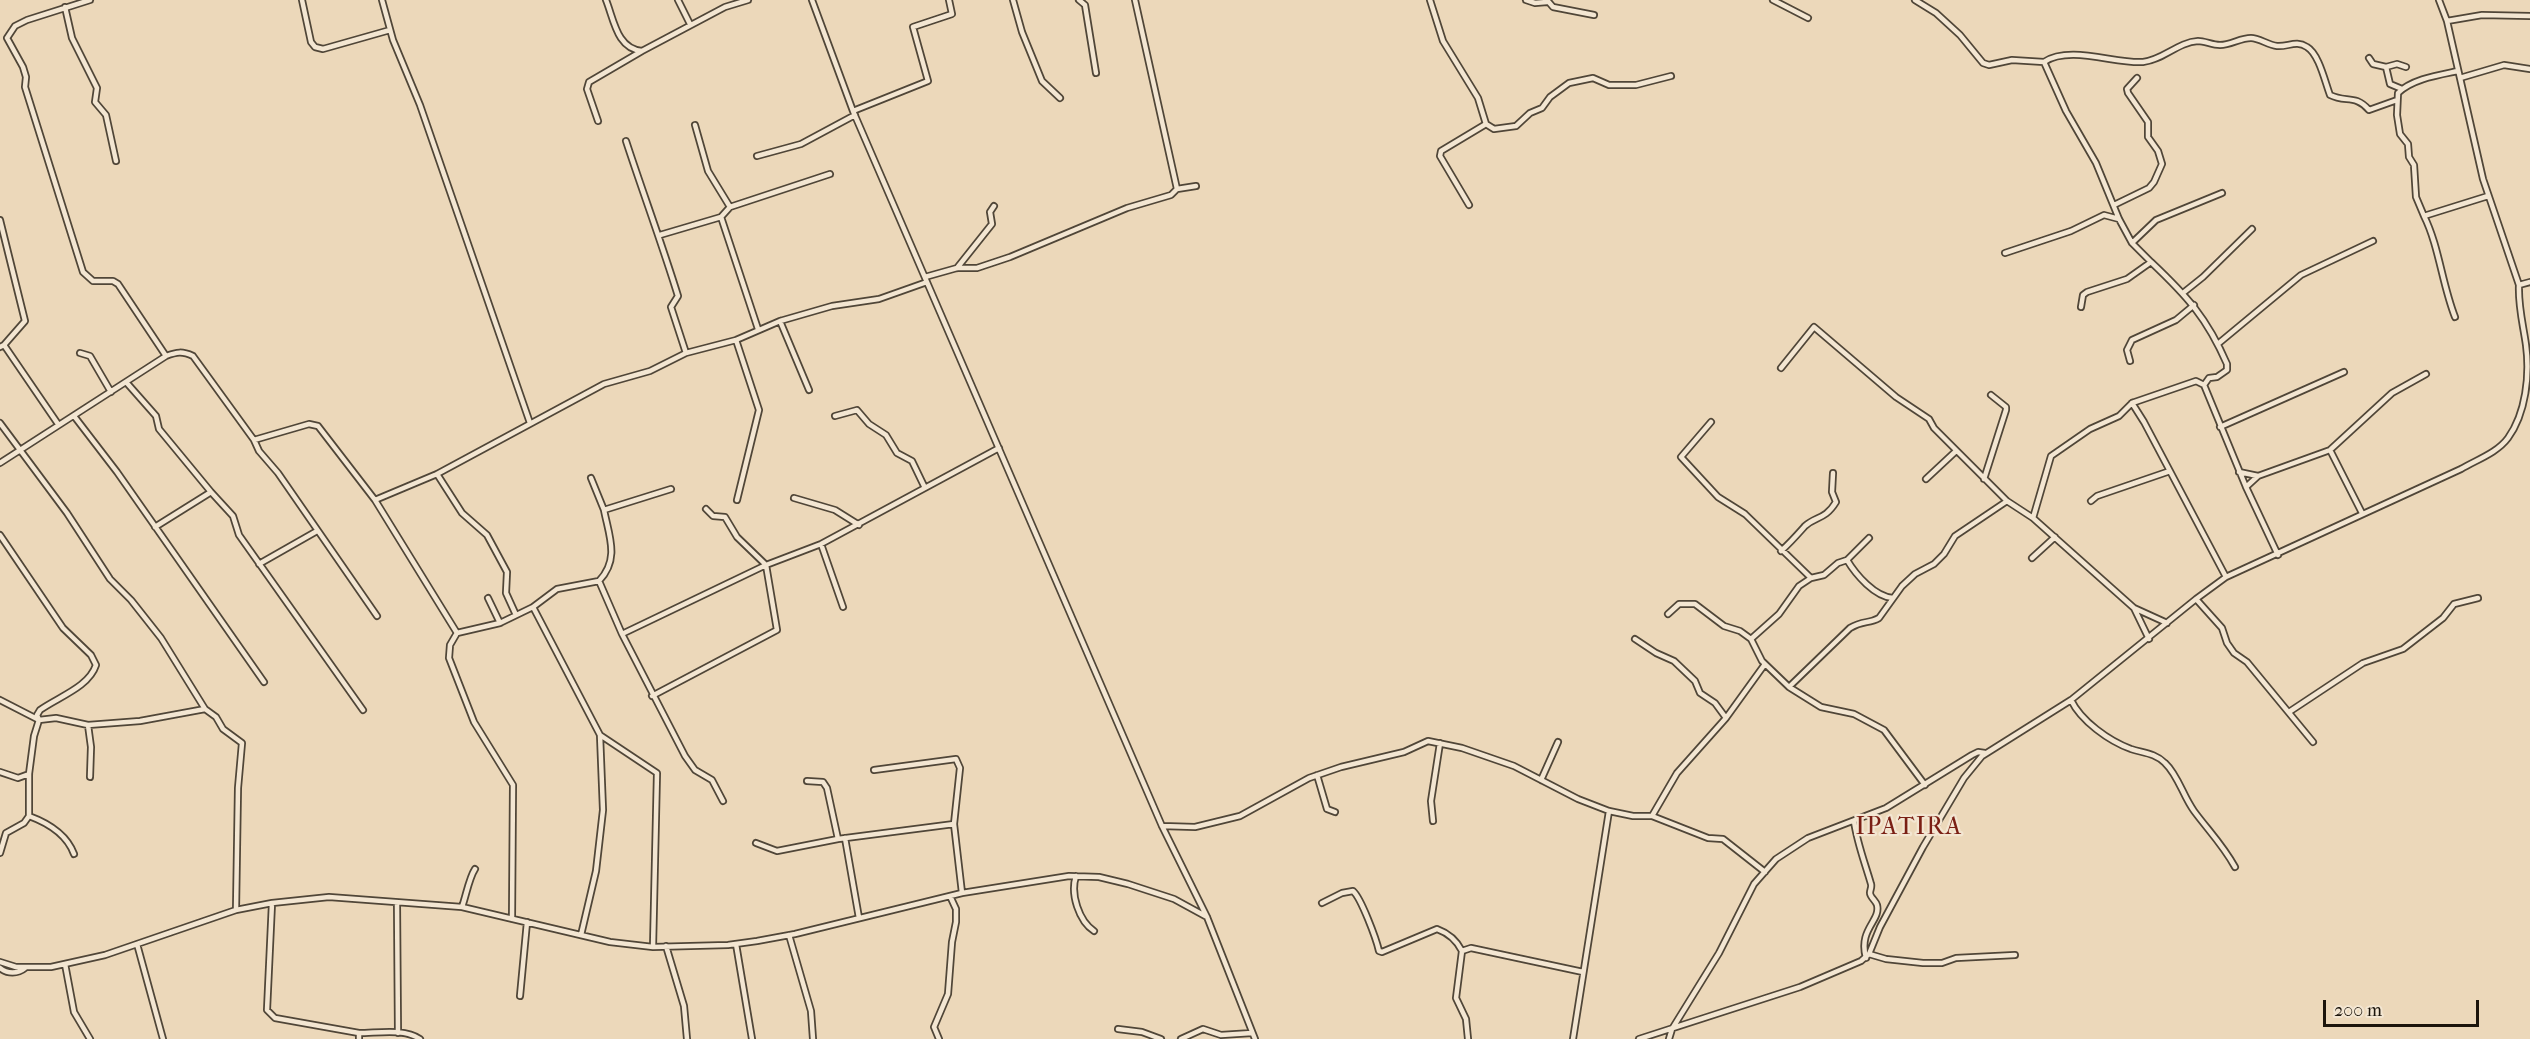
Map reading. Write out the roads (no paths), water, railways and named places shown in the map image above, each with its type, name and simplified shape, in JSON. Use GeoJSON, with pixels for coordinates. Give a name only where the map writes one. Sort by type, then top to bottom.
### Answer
{"type":"FeatureCollection","features":[{"type":"Feature","properties":{"kind":"street"},"geometry":{"type":"LineString","coordinates":[[0,39],[7,38],[15,26],[90,0]]}},
{"type":"Feature","properties":{"kind":"street"},"geometry":{"type":"LineString","coordinates":[[302,0],[311,42],[315,47],[324,49],[390,30]]}},
{"type":"Feature","properties":{"kind":"street"},"geometry":{"type":"LineString","coordinates":[[382,0],[390,30],[420,105],[530,423]]}},
{"type":"Feature","properties":{"kind":"street"},"geometry":{"type":"LineString","coordinates":[[606,0],[622,42],[632,51],[642,51]]}},
{"type":"Feature","properties":{"kind":"street"},"geometry":{"type":"LineString","coordinates":[[678,0],[690,24]]}},
{"type":"Feature","properties":{"kind":"street"},"geometry":{"type":"LineString","coordinates":[[598,121],[587,89],[589,82],[690,24],[725,7],[748,0]]}},
{"type":"Feature","properties":{"kind":"street"},"geometry":{"type":"LineString","coordinates":[[812,0],[854,113],[1162,826],[1207,917],[1255,1039]]}},
{"type":"Feature","properties":{"kind":"street"},"geometry":{"type":"LineString","coordinates":[[757,156],[801,144],[854,113],[928,81],[913,27],[952,14],[949,0]]}},
{"type":"Feature","properties":{"kind":"street"},"geometry":{"type":"LineString","coordinates":[[1013,0],[1022,32],[1042,81],[1060,98]]}},
{"type":"Feature","properties":{"kind":"street"},"geometry":{"type":"LineString","coordinates":[[1079,0],[1085,5],[1096,72]]}},
{"type":"Feature","properties":{"kind":"street"},"geometry":{"type":"LineString","coordinates":[[1135,0],[1178,189]]}},
{"type":"Feature","properties":{"kind":"street"},"geometry":{"type":"LineString","coordinates":[[1430,0],[1443,41],[1478,98],[1486,124],[1494,129],[1516,126],[1530,113],[1542,108],[1550,98],[1569,83],[1593,78],[1610,86],[1636,85],[1671,76]]}},
{"type":"Feature","properties":{"kind":"street"},"geometry":{"type":"LineString","coordinates":[[1526,0],[1535,3],[1547,1],[1553,7],[1594,15]]}},
{"type":"Feature","properties":{"kind":"street"},"geometry":{"type":"LineString","coordinates":[[1773,0],[1808,18]]}},
{"type":"Feature","properties":{"kind":"street"},"geometry":{"type":"LineString","coordinates":[[1915,0],[1936,13],[1960,34],[1983,63],[1989,65],[2012,60],[2044,62],[2051,58],[2093,55],[2141,62],[2161,58],[2178,47],[2198,41],[2226,45],[2251,38],[2272,45],[2281,46],[2294,42],[2307,46],[2321,67],[2330,95],[2338,99],[2357,100],[2369,110],[2397,100]]}},
{"type":"Feature","properties":{"kind":"street"},"geometry":{"type":"LineString","coordinates":[[1669,1039],[1672,1029],[1719,953],[1754,884],[1784,853],[1808,838],[1886,808],[2071,700],[2149,639],[2196,598],[2226,577],[2461,469],[2493,452],[2508,439],[2528,394],[2528,360],[2518,302],[2518,285],[2488,196],[2447,21],[2439,0]]}},
{"type":"Feature","properties":{"kind":"street"},"geometry":{"type":"LineString","coordinates":[[65,7],[72,39],[91,72],[97,88],[95,102],[106,115],[116,161]]}},
{"type":"Feature","properties":{"kind":"street"},"geometry":{"type":"LineString","coordinates":[[2447,21],[2482,15],[2530,16]]}},
{"type":"Feature","properties":{"kind":"street"},"geometry":{"type":"LineString","coordinates":[[7,38],[26,77],[25,87],[83,272],[86,278],[93,281],[113,280],[118,284],[166,356]]}},
{"type":"Feature","properties":{"kind":"street"},"geometry":{"type":"LineString","coordinates":[[2369,58],[2373,64],[2386,67],[2397,64],[2406,67]]}},
{"type":"Feature","properties":{"kind":"street"},"geometry":{"type":"LineString","coordinates":[[2044,62],[2066,111],[2096,163],[2119,219],[2132,243],[2183,292],[2219,343],[2227,370],[2217,377],[2209,378],[2204,385]]}},
{"type":"Feature","properties":{"kind":"street"},"geometry":{"type":"LineString","coordinates":[[2460,78],[2504,65],[2530,69]]}},
{"type":"Feature","properties":{"kind":"street"},"geometry":{"type":"LineString","coordinates":[[2386,67],[2390,84],[2402,89]]}},
{"type":"Feature","properties":{"kind":"street"},"geometry":{"type":"LineString","coordinates":[[2455,317],[2437,261],[2431,229],[2416,197],[2414,165],[2409,156],[2408,144],[2400,134],[2397,100],[2398,93],[2402,89],[2427,79],[2458,71]]}},
{"type":"Feature","properties":{"kind":"street"},"geometry":{"type":"LineString","coordinates":[[2114,205],[2149,188],[2162,164],[2158,151],[2147,133],[2148,122],[2128,93],[2127,89],[2137,78]]}},
{"type":"Feature","properties":{"kind":"street"},"geometry":{"type":"LineString","coordinates":[[1469,205],[1440,156],[1441,151],[1486,124]]}},
{"type":"Feature","properties":{"kind":"street"},"geometry":{"type":"LineString","coordinates":[[695,125],[708,171],[730,207]]}},
{"type":"Feature","properties":{"kind":"street"},"geometry":{"type":"LineString","coordinates":[[626,141],[648,210],[660,235],[678,296],[671,307],[686,353]]}},
{"type":"Feature","properties":{"kind":"street"},"geometry":{"type":"LineString","coordinates":[[660,235],[721,217],[730,207],[830,174]]}},
{"type":"Feature","properties":{"kind":"street"},"geometry":{"type":"LineString","coordinates":[[375,500],[436,474],[604,384],[650,371],[686,353],[736,340],[780,321],[832,306],[879,299],[957,268],[977,268],[1010,257],[1127,208],[1171,195],[1178,189],[1196,186]]}},
{"type":"Feature","properties":{"kind":"street"},"geometry":{"type":"LineString","coordinates":[[2132,243],[2142,230],[2156,220],[2222,193]]}},
{"type":"Feature","properties":{"kind":"street"},"geometry":{"type":"LineString","coordinates":[[2424,216],[2488,196]]}},
{"type":"Feature","properties":{"kind":"street"},"geometry":{"type":"LineString","coordinates":[[957,268],[992,224],[990,212],[994,206]]}},
{"type":"Feature","properties":{"kind":"street"},"geometry":{"type":"LineString","coordinates":[[2005,253],[2071,231],[2104,215],[2119,219]]}},
{"type":"Feature","properties":{"kind":"street"},"geometry":{"type":"LineString","coordinates":[[721,217],[758,329]]}},
{"type":"Feature","properties":{"kind":"street"},"geometry":{"type":"LineString","coordinates":[[0,220],[25,321],[2,346],[58,424]]}},
{"type":"Feature","properties":{"kind":"street"},"geometry":{"type":"LineString","coordinates":[[2183,292],[2203,277],[2253,229]]}},
{"type":"Feature","properties":{"kind":"street"},"geometry":{"type":"LineString","coordinates":[[2219,343],[2301,275],[2373,242]]}},
{"type":"Feature","properties":{"kind":"street"},"geometry":{"type":"LineString","coordinates":[[2081,307],[2083,295],[2087,292],[2127,279],[2151,262]]}},
{"type":"Feature","properties":{"kind":"street"},"geometry":{"type":"LineString","coordinates":[[2518,285],[2530,282]]}},
{"type":"Feature","properties":{"kind":"street"},"geometry":{"type":"LineString","coordinates":[[2130,361],[2127,350],[2132,339],[2176,320],[2194,305]]}},
{"type":"Feature","properties":{"kind":"street"},"geometry":{"type":"LineString","coordinates":[[780,321],[809,390]]}},
{"type":"Feature","properties":{"kind":"street"},"geometry":{"type":"LineString","coordinates":[[1781,368],[1814,327],[1896,397],[1929,419],[1934,428],[2007,501],[2033,518],[2134,608],[2167,623]]}},
{"type":"Feature","properties":{"kind":"street"},"geometry":{"type":"LineString","coordinates":[[736,340],[759,410],[737,500]]}},
{"type":"Feature","properties":{"kind":"street"},"geometry":{"type":"LineString","coordinates":[[0,463],[166,356],[179,351],[193,356],[377,616]]}},
{"type":"Feature","properties":{"kind":"street"},"geometry":{"type":"LineString","coordinates":[[80,353],[90,356],[111,392]]}},
{"type":"Feature","properties":{"kind":"street"},"geometry":{"type":"LineString","coordinates":[[2220,427],[2344,372]]}},
{"type":"Feature","properties":{"kind":"street"},"geometry":{"type":"LineString","coordinates":[[2246,488],[2258,476],[2330,450],[2392,393],[2426,374]]}},
{"type":"Feature","properties":{"kind":"street"},"geometry":{"type":"LineString","coordinates":[[2033,518],[2050,456],[2090,429],[2119,416],[2132,403],[2196,381],[2204,385],[2246,488],[2278,555]]}},
{"type":"Feature","properties":{"kind":"street"},"geometry":{"type":"LineString","coordinates":[[126,382],[156,416],[159,429],[233,516],[239,534],[259,564],[363,710]]}},
{"type":"Feature","properties":{"kind":"street"},"geometry":{"type":"LineString","coordinates":[[1984,479],[2006,410],[2006,407],[1991,395]]}},
{"type":"Feature","properties":{"kind":"street"},"geometry":{"type":"LineString","coordinates":[[2132,403],[2226,577]]}},
{"type":"Feature","properties":{"kind":"street"},"geometry":{"type":"LineString","coordinates":[[835,416],[857,410],[869,424],[886,435],[897,453],[912,461],[925,488]]}},
{"type":"Feature","properties":{"kind":"street"},"geometry":{"type":"LineString","coordinates":[[74,416],[117,472],[264,682]]}},
{"type":"Feature","properties":{"kind":"street"},"geometry":{"type":"LineString","coordinates":[[1711,422],[1681,457],[1718,497],[1745,514],[1811,578]]}},
{"type":"Feature","properties":{"kind":"street"},"geometry":{"type":"LineString","coordinates":[[0,423],[67,513],[110,579],[131,600],[161,638],[206,709],[216,717],[223,729],[242,743],[238,788],[236,910]]}},
{"type":"Feature","properties":{"kind":"street"},"geometry":{"type":"LineString","coordinates":[[254,440],[309,424],[318,426],[375,500],[457,633]]}},
{"type":"Feature","properties":{"kind":"street"},"geometry":{"type":"LineString","coordinates":[[622,634],[766,565],[821,544],[999,448]]}},
{"type":"Feature","properties":{"kind":"street"},"geometry":{"type":"LineString","coordinates":[[2330,450],[2362,513]]}},
{"type":"Feature","properties":{"kind":"street"},"geometry":{"type":"LineString","coordinates":[[1926,479],[1956,451]]}},
{"type":"Feature","properties":{"kind":"street"},"geometry":{"type":"LineString","coordinates":[[2091,501],[2097,496],[2170,471]]}},
{"type":"Feature","properties":{"kind":"street"},"geometry":{"type":"LineString","coordinates":[[2240,472],[2258,476]]}},
{"type":"Feature","properties":{"kind":"street"},"geometry":{"type":"LineString","coordinates":[[1781,551],[1803,532],[1805,526],[1830,511],[1836,502],[1832,492],[1833,473]]}},
{"type":"Feature","properties":{"kind":"street"},"geometry":{"type":"LineString","coordinates":[[436,474],[462,513],[487,535],[507,572],[506,593],[516,615]]}},
{"type":"Feature","properties":{"kind":"street"},"geometry":{"type":"LineString","coordinates":[[512,919],[513,785],[474,722],[449,658],[450,645],[457,633],[500,623],[533,607],[557,589],[599,581],[609,571],[613,554],[604,510],[591,478]]}},
{"type":"Feature","properties":{"kind":"street"},"geometry":{"type":"LineString","coordinates":[[604,510],[670,489]]}},
{"type":"Feature","properties":{"kind":"street"},"geometry":{"type":"LineString","coordinates":[[155,527],[211,492]]}},
{"type":"Feature","properties":{"kind":"street"},"geometry":{"type":"LineString","coordinates":[[794,498],[835,510],[859,525]]}},
{"type":"Feature","properties":{"kind":"street"},"geometry":{"type":"LineString","coordinates":[[1789,687],[1850,628],[1862,621],[1874,621],[1880,618],[1893,598],[1915,574],[1934,564],[1944,554],[1955,536],[2007,501]]}},
{"type":"Feature","properties":{"kind":"street"},"geometry":{"type":"LineString","coordinates":[[652,696],[777,630],[766,565],[737,537],[725,517],[713,516],[706,510]]}},
{"type":"Feature","properties":{"kind":"street"},"geometry":{"type":"LineString","coordinates":[[259,564],[317,531]]}},
{"type":"Feature","properties":{"kind":"street"},"geometry":{"type":"LineString","coordinates":[[0,535],[63,628],[86,650],[96,665],[93,674],[86,681],[40,710],[37,715],[39,720],[34,736],[29,774],[29,816],[24,823],[6,833],[0,853]]}},
{"type":"Feature","properties":{"kind":"street"},"geometry":{"type":"LineString","coordinates":[[2032,558],[2055,537]]}},
{"type":"Feature","properties":{"kind":"street"},"geometry":{"type":"LineString","coordinates":[[1750,639],[1779,614],[1799,586],[1847,560],[1869,538]]}},
{"type":"Feature","properties":{"kind":"street"},"geometry":{"type":"LineString","coordinates":[[821,544],[843,607]]}},
{"type":"Feature","properties":{"kind":"street"},"geometry":{"type":"LineString","coordinates":[[1847,560],[1875,591],[1893,598]]}},
{"type":"Feature","properties":{"kind":"street"},"geometry":{"type":"LineString","coordinates":[[599,581],[652,696],[685,756],[695,770],[712,780],[723,801]]}},
{"type":"Feature","properties":{"kind":"street"},"geometry":{"type":"LineString","coordinates":[[488,598],[500,623]]}},
{"type":"Feature","properties":{"kind":"street"},"geometry":{"type":"LineString","coordinates":[[2196,598],[2222,628],[2227,643],[2234,652],[2247,662],[2313,742]]}},
{"type":"Feature","properties":{"kind":"street"},"geometry":{"type":"LineString","coordinates":[[2289,712],[2362,663],[2403,649],[2443,618],[2454,604],[2478,598]]}},
{"type":"Feature","properties":{"kind":"street"},"geometry":{"type":"LineString","coordinates":[[1668,614],[1679,604],[1695,604],[1724,626],[1740,631],[1750,639],[1765,664],[1789,687],[1821,707],[1854,714],[1884,730],[1925,784]]}},
{"type":"Feature","properties":{"kind":"street"},"geometry":{"type":"LineString","coordinates":[[533,607],[600,735],[603,810],[596,871],[581,935]]}},
{"type":"Feature","properties":{"kind":"street"},"geometry":{"type":"LineString","coordinates":[[2134,608],[2149,639]]}},
{"type":"Feature","properties":{"kind":"street"},"geometry":{"type":"LineString","coordinates":[[1635,639],[1656,653],[1674,661],[1695,681],[1700,693],[1715,703],[1726,718]]}},
{"type":"Feature","properties":{"kind":"street"},"geometry":{"type":"LineString","coordinates":[[1652,816],[1677,773],[1726,718],[1765,664]]}},
{"type":"Feature","properties":{"kind":"street"},"geometry":{"type":"LineString","coordinates":[[0,700],[39,720],[56,718],[88,725],[140,721],[206,709]]}},
{"type":"Feature","properties":{"kind":"street"},"geometry":{"type":"LineString","coordinates":[[2071,700],[2076,710],[2111,739],[2132,749],[2157,756],[2165,763],[2194,811],[2224,847],[2235,867]]}},
{"type":"Feature","properties":{"kind":"street"},"geometry":{"type":"LineString","coordinates":[[88,725],[91,747],[90,777]]}},
{"type":"Feature","properties":{"kind":"street"},"geometry":{"type":"LineString","coordinates":[[600,735],[657,773],[653,947]]}},
{"type":"Feature","properties":{"kind":"street"},"geometry":{"type":"LineString","coordinates":[[1162,826],[1196,827],[1240,816],[1317,775],[1404,752],[1428,741],[1480,753],[1514,766],[1578,799],[1609,811],[1633,816],[1652,816],[1708,838],[1723,838],[1765,872]]}},
{"type":"Feature","properties":{"kind":"street"},"geometry":{"type":"LineString","coordinates":[[1541,780],[1558,742]]}},
{"type":"Feature","properties":{"kind":"street"},"geometry":{"type":"LineString","coordinates":[[1433,821],[1431,801],[1440,743]]}},
{"type":"Feature","properties":{"kind":"street"},"geometry":{"type":"LineString","coordinates":[[1639,1039],[1838,973],[1868,956],[1880,927],[1923,847],[1981,754]]}},
{"type":"Feature","properties":{"kind":"street"},"geometry":{"type":"LineString","coordinates":[[874,770],[956,759],[960,768],[954,824],[962,893]]}},
{"type":"Feature","properties":{"kind":"street"},"geometry":{"type":"LineString","coordinates":[[0,772],[18,778],[29,774]]}},
{"type":"Feature","properties":{"kind":"street"},"geometry":{"type":"LineString","coordinates":[[1317,775],[1327,809],[1335,812]]}},
{"type":"Feature","properties":{"kind":"street"},"geometry":{"type":"LineString","coordinates":[[807,780],[823,782],[827,788],[838,839]]}},
{"type":"Feature","properties":{"kind":"street"},"geometry":{"type":"LineString","coordinates":[[1573,1039],[1609,811]]}},
{"type":"Feature","properties":{"kind":"street"},"geometry":{"type":"LineString","coordinates":[[29,816],[46,822],[70,844],[74,855]]}},
{"type":"Feature","properties":{"kind":"street"},"geometry":{"type":"LineString","coordinates":[[1854,821],[1861,854],[1871,884],[1870,893],[1877,906],[1875,919],[1865,933],[1864,948],[1868,956]]}},
{"type":"Feature","properties":{"kind":"street"},"geometry":{"type":"LineString","coordinates":[[756,843],[777,851],[838,839],[954,824]]}},
{"type":"Feature","properties":{"kind":"street"},"geometry":{"type":"LineString","coordinates":[[845,838],[859,918]]}},
{"type":"Feature","properties":{"kind":"street"},"geometry":{"type":"LineString","coordinates":[[462,907],[469,890],[471,875],[475,869]]}},
{"type":"Feature","properties":{"kind":"street"},"geometry":{"type":"LineString","coordinates":[[0,962],[26,968],[65,964],[105,955],[236,910],[272,903],[328,897],[462,907],[610,942],[653,947],[736,944],[789,935],[962,893],[1020,882],[1076,876],[1099,877],[1153,891],[1207,917]]}},
{"type":"Feature","properties":{"kind":"street"},"geometry":{"type":"LineString","coordinates":[[1076,876],[1073,885],[1078,907],[1087,926],[1094,931]]}},
{"type":"Feature","properties":{"kind":"street"},"geometry":{"type":"LineString","coordinates":[[1322,903],[1342,893],[1353,891],[1359,897],[1379,951],[1382,952],[1437,929],[1445,932],[1459,944],[1462,951],[1456,998],[1466,1019],[1468,1039]]}},
{"type":"Feature","properties":{"kind":"street"},"geometry":{"type":"LineString","coordinates":[[939,1039],[934,1027],[948,994],[956,922],[956,909],[950,896]]}},
{"type":"Feature","properties":{"kind":"street"},"geometry":{"type":"LineString","coordinates":[[272,903],[267,1010],[275,1018],[359,1036],[398,1033],[411,1034],[420,1039]]}},
{"type":"Feature","properties":{"kind":"street"},"geometry":{"type":"LineString","coordinates":[[397,903],[398,1033]]}},
{"type":"Feature","properties":{"kind":"street"},"geometry":{"type":"LineString","coordinates":[[520,996],[527,922]]}},
{"type":"Feature","properties":{"kind":"street"},"geometry":{"type":"LineString","coordinates":[[789,935],[811,1011],[813,1039]]}},
{"type":"Feature","properties":{"kind":"street"},"geometry":{"type":"LineString","coordinates":[[137,944],[163,1039]]}},
{"type":"Feature","properties":{"kind":"street"},"geometry":{"type":"LineString","coordinates":[[736,944],[752,1039]]}},
{"type":"Feature","properties":{"kind":"street"},"geometry":{"type":"LineString","coordinates":[[666,946],[684,1006],[687,1039]]}},
{"type":"Feature","properties":{"kind":"street"},"geometry":{"type":"LineString","coordinates":[[1462,951],[1471,948],[1584,972]]}},
{"type":"Feature","properties":{"kind":"street"},"geometry":{"type":"LineString","coordinates":[[1868,956],[1942,963],[1956,958],[2015,955]]}},
{"type":"Feature","properties":{"kind":"street"},"geometry":{"type":"LineString","coordinates":[[65,964],[74,1012],[90,1039]]}},
{"type":"Feature","properties":{"kind":"street"},"geometry":{"type":"LineString","coordinates":[[0,968],[20,972],[26,968]]}},
{"type":"Feature","properties":{"kind":"street"},"geometry":{"type":"LineString","coordinates":[[1118,1029],[1142,1032],[1161,1039]]}},
{"type":"Feature","properties":{"kind":"street"},"geometry":{"type":"LineString","coordinates":[[1181,1039],[1203,1029],[1221,1035],[1252,1033]]}},
{"type":"Feature","properties":{"kind":"district","name":"IPATIRA"},"geometry":{"type":"Point","coordinates":[1909,828]}}]}
